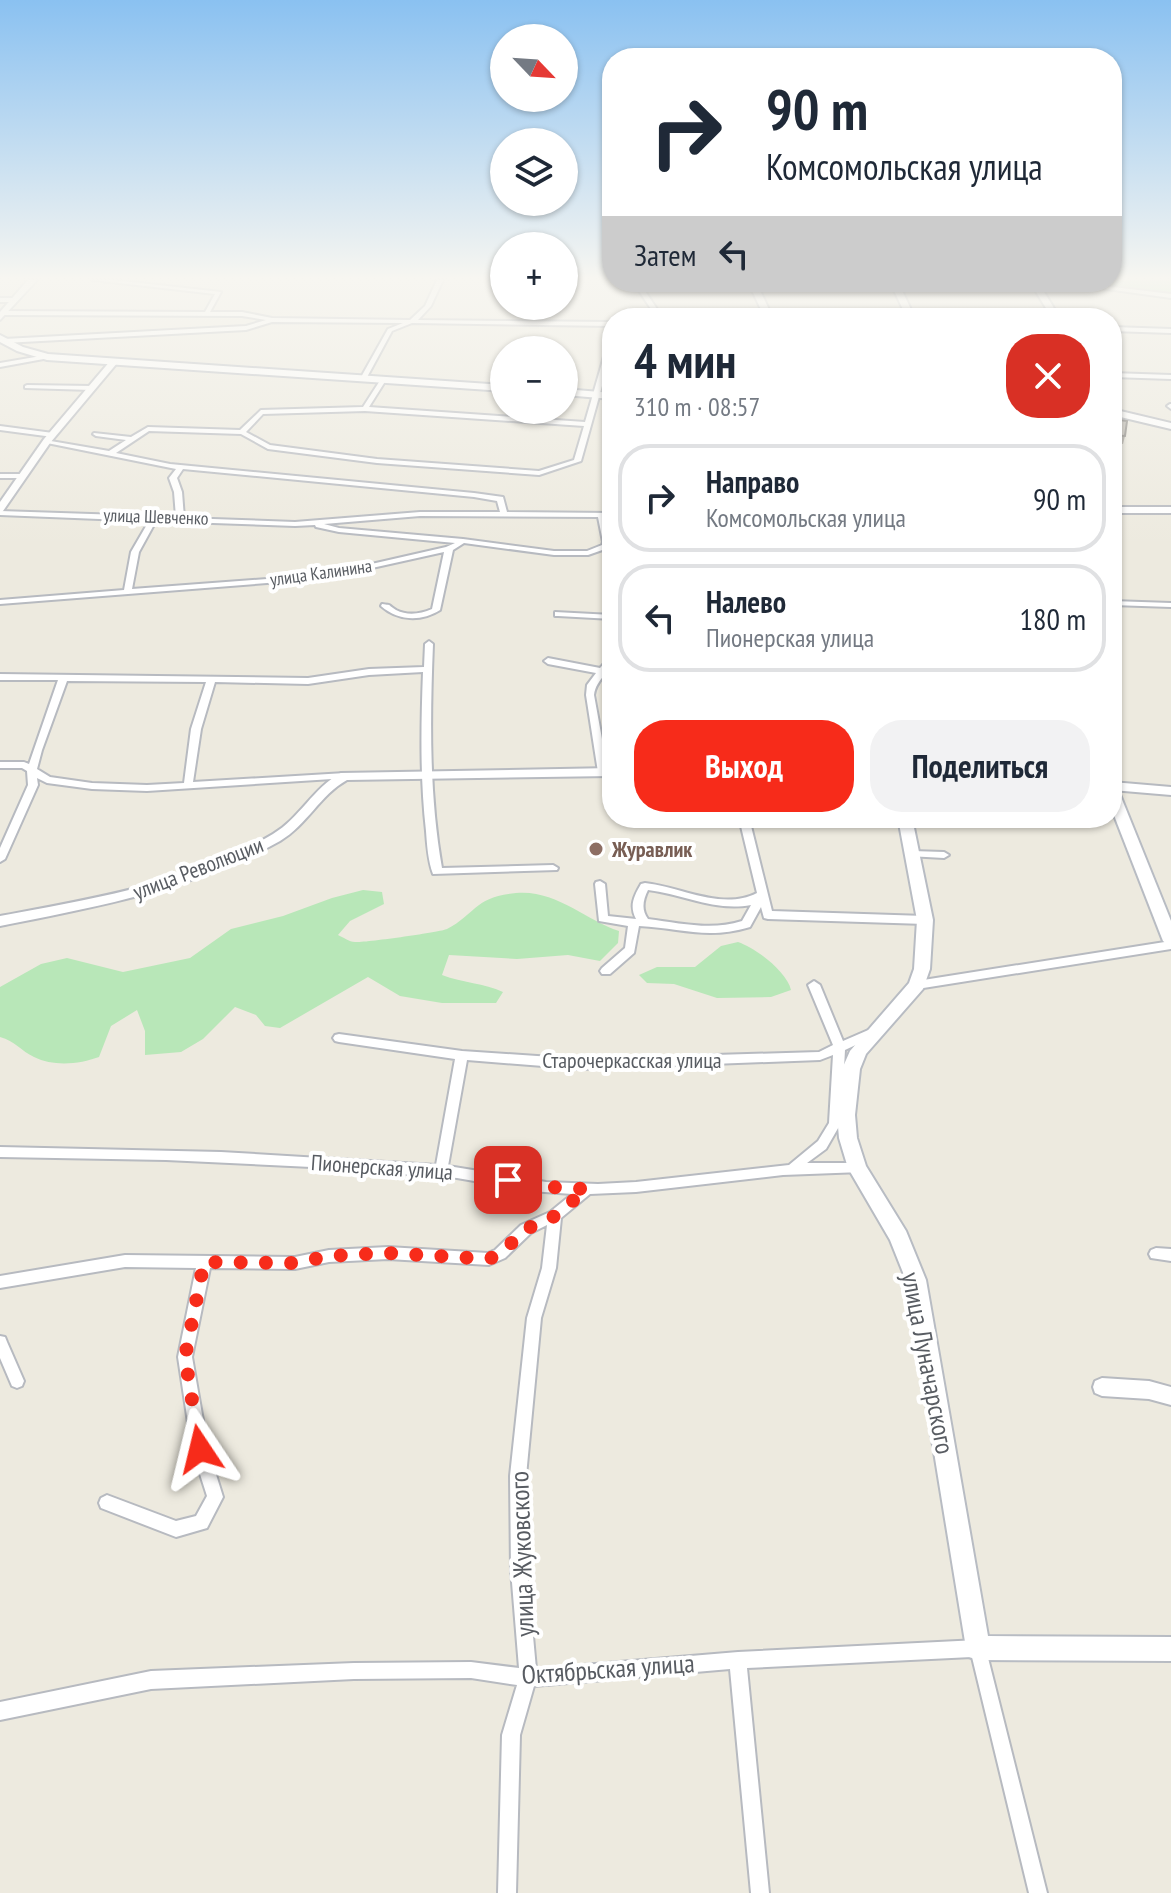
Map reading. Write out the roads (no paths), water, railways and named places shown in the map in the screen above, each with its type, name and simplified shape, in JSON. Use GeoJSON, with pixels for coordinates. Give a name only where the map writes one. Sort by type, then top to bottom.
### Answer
{"type":"FeatureCollection","features":[{"type":"Feature","properties":{"kind":"main road"},"geometry":{"type":"LineString","coordinates":[[207,368],[490,387]]}},
{"type":"Feature","properties":{"kind":"main road"},"geometry":{"type":"LineString","coordinates":[[578,393],[602,395]]}},
{"type":"Feature","properties":{"kind":"main road"},"geometry":{"type":"LineString","coordinates":[[1122,818],[1171,943]]}},
{"type":"Feature","properties":{"kind":"main road"},"geometry":{"type":"LineString","coordinates":[[907,828],[925,920],[924,953],[917,985]]}},
{"type":"Feature","properties":{"kind":"main road","name":"улица Луначарского"},"geometry":{"type":"LineString","coordinates":[[917,985],[859,1051],[847,1090],[848,1138],[857,1168],[899,1237],[916,1280],[978,1648]]}},
{"type":"Feature","properties":{"kind":"main road","name":"Октябрьская улица"},"geometry":{"type":"LineString","coordinates":[[978,1648],[1171,1649]]}},
{"type":"Feature","properties":{"kind":"street"},"geometry":{"type":"LineString","coordinates":[[0,511],[20,476],[109,368]]}},
{"type":"Feature","properties":{"kind":"street"},"geometry":{"type":"LineString","coordinates":[[363,379],[369,368]]}},
{"type":"Feature","properties":{"kind":"street"},"geometry":{"type":"LineString","coordinates":[[111,453],[148,429],[242,432],[268,447],[377,461],[539,473],[577,461],[602,373]]}},
{"type":"Feature","properties":{"kind":"street"},"geometry":{"type":"LineString","coordinates":[[1122,375],[1171,377]]}},
{"type":"Feature","properties":{"kind":"street"},"geometry":{"type":"LineString","coordinates":[[365,409],[383,380]]}},
{"type":"Feature","properties":{"kind":"street"},"geometry":{"type":"LineString","coordinates":[[27,387],[92,388]]}},
{"type":"Feature","properties":{"kind":"street"},"geometry":{"type":"LineString","coordinates":[[242,432],[261,412],[365,409],[586,424]]}},
{"type":"Feature","properties":{"kind":"street"},"geometry":{"type":"LineString","coordinates":[[1122,414],[1171,426]]}},
{"type":"Feature","properties":{"kind":"street"},"geometry":{"type":"LineString","coordinates":[[0,428],[181,467],[500,499],[504,513]]}},
{"type":"Feature","properties":{"kind":"street"},"geometry":{"type":"LineString","coordinates":[[96,434],[133,439]]}},
{"type":"Feature","properties":{"kind":"street"},"geometry":{"type":"LineString","coordinates":[[180,518],[178,492],[173,478],[181,467]]}},
{"type":"Feature","properties":{"kind":"street"},"geometry":{"type":"LineString","coordinates":[[0,476],[20,476]]}},
{"type":"Feature","properties":{"kind":"street"},"geometry":{"type":"LineString","coordinates":[[1122,510],[1171,510]]}},
{"type":"Feature","properties":{"kind":"street","name":"улица Шевченко"},"geometry":{"type":"LineString","coordinates":[[0,511],[311,523],[420,514],[601,516]]}},
{"type":"Feature","properties":{"kind":"street"},"geometry":{"type":"LineString","coordinates":[[601,516],[602,520]]}},
{"type":"Feature","properties":{"kind":"street"},"geometry":{"type":"LineString","coordinates":[[128,591],[135,552],[155,517]]}},
{"type":"Feature","properties":{"kind":"street","name":"улица Шевченко"},"geometry":{"type":"LineString","coordinates":[[311,523],[339,530],[438,536],[463,541]]}},
{"type":"Feature","properties":{"kind":"street"},"geometry":{"type":"LineString","coordinates":[[463,541],[554,553],[588,553],[602,547]]}},
{"type":"Feature","properties":{"kind":"street","name":"улица Калинина"},"geometry":{"type":"LineString","coordinates":[[0,602],[280,580],[354,570],[449,549],[463,541]]}},
{"type":"Feature","properties":{"kind":"street"},"geometry":{"type":"LineString","coordinates":[[385,606],[395,614],[413,617],[436,610],[449,549]]}},
{"type":"Feature","properties":{"kind":"street"},"geometry":{"type":"LineString","coordinates":[[1122,603],[1171,605]]}},
{"type":"Feature","properties":{"kind":"street"},"geometry":{"type":"LineString","coordinates":[[558,614],[602,616]]}},
{"type":"Feature","properties":{"kind":"street"},"geometry":{"type":"LineString","coordinates":[[429,644],[426,773],[428,816],[437,872],[553,868]]}},
{"type":"Feature","properties":{"kind":"street"},"geometry":{"type":"LineString","coordinates":[[548,661],[600,671],[591,685],[590,695],[602,749]]}},
{"type":"Feature","properties":{"kind":"street"},"geometry":{"type":"LineString","coordinates":[[0,677],[308,681],[369,672],[428,669]]}},
{"type":"Feature","properties":{"kind":"street"},"geometry":{"type":"LineString","coordinates":[[0,859],[33,785],[32,769],[64,677]]}},
{"type":"Feature","properties":{"kind":"street"},"geometry":{"type":"LineString","coordinates":[[188,786],[196,729],[211,681]]}},
{"type":"Feature","properties":{"kind":"street"},"geometry":{"type":"LineString","coordinates":[[0,765],[24,765],[47,780],[92,786],[188,786],[426,773],[602,772]]}},
{"type":"Feature","properties":{"kind":"street","name":"улица Революции"},"geometry":{"type":"LineString","coordinates":[[0,921],[150,890],[242,854],[289,830],[317,794],[345,776]]}},
{"type":"Feature","properties":{"kind":"street"},"geometry":{"type":"LineString","coordinates":[[1122,787],[1171,791]]}},
{"type":"Feature","properties":{"kind":"street"},"geometry":{"type":"LineString","coordinates":[[746,828],[768,915],[925,920]]}},
{"type":"Feature","properties":{"kind":"street"},"geometry":{"type":"LineString","coordinates":[[912,854],[944,855]]}},
{"type":"Feature","properties":{"kind":"street"},"geometry":{"type":"LineString","coordinates":[[600,884],[603,918],[703,933],[726,932],[746,924],[761,896]]}},
{"type":"Feature","properties":{"kind":"street"},"geometry":{"type":"LineString","coordinates":[[606,971],[630,950],[639,924],[637,901],[645,886],[660,887],[703,900],[737,904],[753,902],[761,896]]}},
{"type":"Feature","properties":{"kind":"street"},"geometry":{"type":"LineString","coordinates":[[917,985],[1171,943]]}},
{"type":"Feature","properties":{"kind":"street"},"geometry":{"type":"LineString","coordinates":[[794,1167],[822,1145],[835,1123],[839,1046],[814,985]]}},
{"type":"Feature","properties":{"kind":"street","name":"Старочеркасская улица"},"geometry":{"type":"LineString","coordinates":[[339,1038],[462,1055],[581,1064],[820,1056],[873,1032]]}},
{"type":"Feature","properties":{"kind":"street"},"geometry":{"type":"LineString","coordinates":[[441,1171],[462,1055]]}},
{"type":"Feature","properties":{"kind":"street","name":"Пионерская улица"},"geometry":{"type":"LineString","coordinates":[[0,1152],[128,1152],[441,1171],[487,1175],[529,1186],[587,1189],[794,1167],[857,1168]]}},
{"type":"Feature","properties":{"kind":"street"},"geometry":{"type":"LineString","coordinates":[[0,1282],[125,1261],[295,1263],[329,1256],[388,1253],[489,1259],[500,1254],[526,1229],[555,1216],[587,1189]]}},
{"type":"Feature","properties":{"kind":"street","name":"улица Жуковского"},"geometry":{"type":"LineString","coordinates":[[507,1893],[511,1735],[528,1678],[519,1570],[518,1476],[534,1318],[549,1268],[555,1216]]}},
{"type":"Feature","properties":{"kind":"street"},"geometry":{"type":"LineString","coordinates":[[107,1503],[176,1529],[201,1522],[215,1497],[200,1449],[185,1357],[204,1262]]}},
{"type":"Feature","properties":{"kind":"street"},"geometry":{"type":"LineString","coordinates":[[0,1342],[17,1381]]}},
{"type":"Feature","properties":{"kind":"street"},"geometry":{"type":"LineString","coordinates":[[1102,1387],[1149,1390],[1171,1396]]}},
{"type":"Feature","properties":{"kind":"street","name":"Октябрьская улица"},"geometry":{"type":"LineString","coordinates":[[0,1711],[151,1680],[383,1670],[471,1670],[528,1678],[738,1660],[978,1648]]}},
{"type":"Feature","properties":{"kind":"street","name":"улица Луначарского"},"geometry":{"type":"LineString","coordinates":[[978,1648],[1038,1893]]}},
{"type":"Feature","properties":{"kind":"street"},"geometry":{"type":"LineString","coordinates":[[738,1660],[760,1893]]}},
{"type":"Feature","properties":{"kind":"place","name":"Журавлик"},"geometry":{"type":"Point","coordinates":[596,849]}}]}
